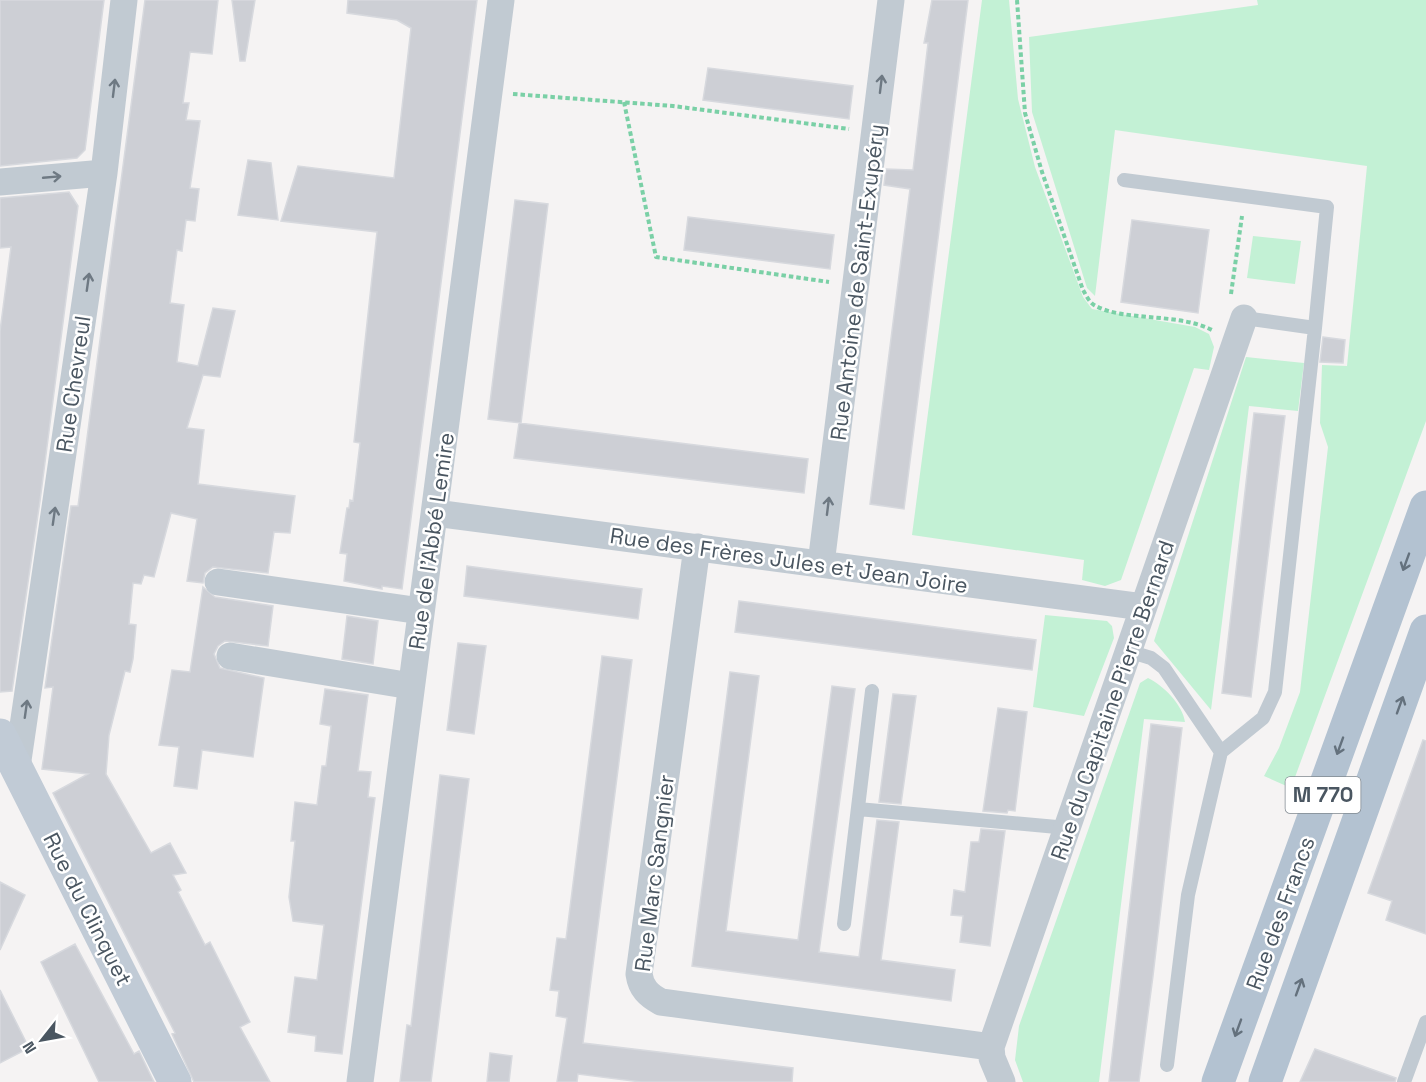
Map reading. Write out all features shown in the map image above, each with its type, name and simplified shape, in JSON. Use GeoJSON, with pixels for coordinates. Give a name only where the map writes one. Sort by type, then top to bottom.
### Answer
{"type":"FeatureCollection","features":[{"type":"Feature","properties":{"kind":"main road","name":"Rue des Francs"},"geometry":{"type":"LineString","coordinates":[[1218,1082],[1426,507]]}},
{"type":"Feature","properties":{"kind":"main road","name":"Rue des Francs"},"geometry":{"type":"LineString","coordinates":[[1265,1082],[1426,631]]}},
{"type":"Feature","properties":{"kind":"street","name":"Rue Chevreul"},"geometry":{"type":"LineString","coordinates":[[17,767],[104,172],[124,0]]}},
{"type":"Feature","properties":{"kind":"street","name":"Rue de l'Abbé Lemire"},"geometry":{"type":"LineString","coordinates":[[360,1082],[501,0]]}},
{"type":"Feature","properties":{"kind":"street","name":"Rue Antoine de Saint-Exupéry"},"geometry":{"type":"LineString","coordinates":[[821,564],[891,0]]}},
{"type":"Feature","properties":{"kind":"street"},"geometry":{"type":"LineString","coordinates":[[0,182],[104,172]]}},
{"type":"Feature","properties":{"kind":"street","name":"Rue du Capitaine Pierre Bernard"},"geometry":{"type":"LineString","coordinates":[[991,1047],[1234,348],[1232,315]]}},
{"type":"Feature","properties":{"kind":"street","name":"Rue des Frères Jules et Jean Joire"},"geometry":{"type":"LineString","coordinates":[[435,513],[1143,607]]}},
{"type":"Feature","properties":{"kind":"street","name":"Rue Marc Sangnier"},"geometry":{"type":"LineString","coordinates":[[697,547],[639,974],[640,983],[646,992],[661,1002],[991,1047]]}},
{"type":"Feature","properties":{"kind":"street"},"geometry":{"type":"LineString","coordinates":[[218,582],[421,611]]}},
{"type":"Feature","properties":{"kind":"street"},"geometry":{"type":"LineString","coordinates":[[230,656],[411,686]]}},
{"type":"Feature","properties":{"kind":"street","name":"Rue du Clinquet"},"geometry":{"type":"LineString","coordinates":[[0,735],[175,1082]]}},
{"type":"Feature","properties":{"kind":"street"},"geometry":{"type":"LineString","coordinates":[[991,1047],[992,1058],[1002,1082]]}},
{"type":"Feature","properties":{"kind":"lane"},"geometry":{"type":"LineString","coordinates":[[1124,180],[1327,207],[1275,692],[1263,718],[1221,752],[1190,884],[1167,1065]]}},
{"type":"Feature","properties":{"kind":"lane"},"geometry":{"type":"LineString","coordinates":[[1232,315],[1315,328]]}},
{"type":"Feature","properties":{"kind":"lane"},"geometry":{"type":"LineString","coordinates":[[1128,651],[1151,658],[1164,668],[1221,752]]}},
{"type":"Feature","properties":{"kind":"lane"},"geometry":{"type":"LineString","coordinates":[[844,924],[872,691]]}},
{"type":"Feature","properties":{"kind":"lane"},"geometry":{"type":"LineString","coordinates":[[858,809],[1068,828]]}},
{"type":"Feature","properties":{"kind":"lane"},"geometry":{"type":"LineString","coordinates":[[1404,1082],[1426,1022]]}},
{"type":"Feature","properties":{"kind":"path"},"geometry":{"type":"LineString","coordinates":[[1017,0],[1025,114],[1041,172],[1083,290],[1092,304],[1107,309],[1195,321],[1213,331],[1223,344],[1234,348]]}},
{"type":"Feature","properties":{"kind":"path"},"geometry":{"type":"LineString","coordinates":[[489,93],[673,106],[875,133]]}},
{"type":"Feature","properties":{"kind":"path"},"geometry":{"type":"LineString","coordinates":[[624,102],[656,257],[857,286]]}},
{"type":"Feature","properties":{"kind":"path"},"geometry":{"type":"LineString","coordinates":[[1213,331],[1232,315],[1245,196]]}},
{"type":"Feature","properties":{"kind":"green space"},"geometry":{"type":"Polygon","coordinates":[[[982,0],[1009,0],[1018,99],[1035,167],[1083,297],[1092,309],[1195,327],[1209,334],[1214,347],[1209,370],[1194,368],[1121,580],[1105,586],[1082,580],[1084,560],[912,535],[982,0]]]}},
{"type":"Feature","properties":{"kind":"green space"},"geometry":{"type":"Polygon","coordinates":[[[1257,0],[1426,0],[1426,421],[1291,788],[1264,776],[1279,748],[1300,692],[1328,447],[1320,423],[1322,365],[1347,366],[1367,166],[1115,130],[1095,296],[1087,288],[1032,112],[1029,37],[1258,5],[1257,0]]]}},
{"type":"Feature","properties":{"kind":"green space"},"geometry":{"type":"Polygon","coordinates":[[[1253,236],[1301,241],[1295,284],[1247,278],[1253,236]]]}},
{"type":"Feature","properties":{"kind":"green space"},"geometry":{"type":"Polygon","coordinates":[[[1246,357],[1304,363],[1298,411],[1249,406],[1211,710],[1154,641],[1246,357]]]}},
{"type":"Feature","properties":{"kind":"green space"},"geometry":{"type":"Polygon","coordinates":[[[1045,615],[1107,621],[1112,626],[1114,638],[1084,716],[1033,707],[1045,615]]]}},
{"type":"Feature","properties":{"kind":"green space"},"geometry":{"type":"Polygon","coordinates":[[[1148,678],[1160,685],[1171,696],[1185,722],[1144,719],[1099,1082],[1023,1082],[1015,1060],[1019,1026],[1140,683],[1148,678]]]}},
{"type":"Feature","properties":{"kind":"building"},"geometry":{"type":"Polygon","coordinates":[[[0,0],[104,0],[85,150],[77,158],[0,166],[0,0]]]}},
{"type":"Feature","properties":{"kind":"building"},"geometry":{"type":"Polygon","coordinates":[[[145,0],[218,0],[212,54],[190,52],[183,103],[189,103],[186,120],[200,121],[190,188],[199,189],[195,221],[186,220],[182,251],[177,250],[170,303],[184,305],[177,362],[198,366],[213,308],[235,311],[220,377],[203,375],[187,428],[204,430],[198,484],[295,496],[290,533],[274,532],[268,573],[213,567],[205,573],[203,583],[187,581],[197,519],[171,513],[154,577],[144,575],[141,584],[133,583],[129,624],[136,625],[133,659],[130,672],[125,671],[109,735],[106,774],[151,853],[170,843],[186,873],[173,875],[181,890],[178,892],[205,945],[210,942],[250,1022],[240,1027],[270,1082],[194,1082],[172,1034],[175,1033],[53,793],[88,774],[42,769],[53,687],[45,688],[71,506],[78,506],[145,0]]]}},
{"type":"Feature","properties":{"kind":"building"},"geometry":{"type":"Polygon","coordinates":[[[232,0],[255,0],[245,61],[240,61],[232,0]]]}},
{"type":"Feature","properties":{"kind":"building"},"geometry":{"type":"Polygon","coordinates":[[[348,0],[477,0],[402,589],[382,586],[382,589],[344,581],[347,554],[340,553],[347,508],[349,508],[350,500],[353,501],[360,443],[354,442],[377,232],[281,221],[298,166],[394,178],[411,28],[397,20],[347,13],[348,0]]]}},
{"type":"Feature","properties":{"kind":"building"},"geometry":{"type":"Polygon","coordinates":[[[932,0],[968,0],[904,509],[870,504],[910,189],[884,185],[886,169],[913,170],[928,43],[924,43],[932,0]]]}},
{"type":"Feature","properties":{"kind":"building"},"geometry":{"type":"Polygon","coordinates":[[[708,68],[853,86],[849,119],[703,100],[708,68]]]}},
{"type":"Feature","properties":{"kind":"building"},"geometry":{"type":"Polygon","coordinates":[[[248,160],[271,163],[278,220],[238,215],[248,160]]]}},
{"type":"Feature","properties":{"kind":"building"},"geometry":{"type":"Polygon","coordinates":[[[69,192],[78,206],[40,501],[12,691],[0,692],[0,331],[11,247],[0,248],[0,198],[69,192]]]}},
{"type":"Feature","properties":{"kind":"building"},"geometry":{"type":"Polygon","coordinates":[[[515,200],[548,204],[521,423],[488,419],[515,200]]]}},
{"type":"Feature","properties":{"kind":"building"},"geometry":{"type":"Polygon","coordinates":[[[688,217],[834,235],[830,269],[684,250],[688,217]]]}},
{"type":"Feature","properties":{"kind":"building"},"geometry":{"type":"Polygon","coordinates":[[[1132,220],[1209,230],[1198,313],[1121,302],[1132,220]]]}},
{"type":"Feature","properties":{"kind":"building"},"geometry":{"type":"Polygon","coordinates":[[[1323,337],[1345,340],[1343,363],[1320,362],[1323,337]]]}},
{"type":"Feature","properties":{"kind":"building"},"geometry":{"type":"Polygon","coordinates":[[[1254,413],[1285,416],[1251,697],[1222,693],[1254,413]]]}},
{"type":"Feature","properties":{"kind":"building"},"geometry":{"type":"Polygon","coordinates":[[[519,423],[808,459],[804,493],[514,458],[519,423]]]}},
{"type":"Feature","properties":{"kind":"building"},"geometry":{"type":"Polygon","coordinates":[[[467,566],[642,589],[638,619],[464,596],[467,566]]]}},
{"type":"Feature","properties":{"kind":"building"},"geometry":{"type":"Polygon","coordinates":[[[203,587],[215,597],[273,606],[268,646],[225,641],[218,646],[214,654],[220,668],[264,678],[253,757],[202,750],[197,789],[174,786],[179,747],[159,745],[172,670],[190,672],[203,587]]]}},
{"type":"Feature","properties":{"kind":"building"},"geometry":{"type":"Polygon","coordinates":[[[739,601],[1036,640],[1032,670],[735,632],[739,601]]]}},
{"type":"Feature","properties":{"kind":"building"},"geometry":{"type":"Polygon","coordinates":[[[347,616],[378,621],[373,664],[342,659],[347,616]]]}},
{"type":"Feature","properties":{"kind":"building"},"geometry":{"type":"Polygon","coordinates":[[[458,643],[486,646],[474,734],[447,730],[458,643]]]}},
{"type":"Feature","properties":{"kind":"building"},"geometry":{"type":"Polygon","coordinates":[[[602,656],[632,660],[583,1043],[793,1068],[792,1082],[641,1082],[578,1074],[577,1082],[557,1082],[567,1018],[556,1016],[559,991],[550,990],[557,938],[566,939],[602,656]]]}},
{"type":"Feature","properties":{"kind":"building"},"geometry":{"type":"Polygon","coordinates":[[[730,672],[759,676],[726,931],[798,940],[832,686],[855,689],[819,952],[859,957],[877,820],[899,822],[881,960],[955,970],[951,1001],[692,966],[730,672]]]}},
{"type":"Feature","properties":{"kind":"building"},"geometry":{"type":"Polygon","coordinates":[[[325,689],[368,695],[358,771],[371,772],[368,797],[375,798],[342,1054],[315,1051],[316,1036],[288,1032],[295,977],[317,980],[324,925],[293,921],[289,897],[295,841],[291,841],[295,802],[317,805],[322,766],[326,766],[331,726],[320,724],[325,689]]]}},
{"type":"Feature","properties":{"kind":"building"},"geometry":{"type":"Polygon","coordinates":[[[893,694],[916,696],[901,804],[879,802],[893,694]]]}},
{"type":"Feature","properties":{"kind":"building"},"geometry":{"type":"Polygon","coordinates":[[[998,708],[1027,712],[1015,811],[1008,810],[1007,813],[983,811],[998,708]]]}},
{"type":"Feature","properties":{"kind":"building"},"geometry":{"type":"Polygon","coordinates":[[[1151,724],[1182,728],[1153,976],[1139,1082],[1109,1082],[1151,724]]]}},
{"type":"Feature","properties":{"kind":"building"},"geometry":{"type":"Polygon","coordinates":[[[1423,740],[1426,741],[1426,934],[1386,920],[1392,901],[1368,893],[1423,740]]]}},
{"type":"Feature","properties":{"kind":"building"},"geometry":{"type":"Polygon","coordinates":[[[440,775],[469,779],[431,1082],[400,1082],[407,1025],[411,1026],[440,775]]]}},
{"type":"Feature","properties":{"kind":"building"},"geometry":{"type":"Polygon","coordinates":[[[981,829],[1005,831],[990,946],[960,942],[963,916],[951,915],[954,890],[965,892],[971,842],[979,842],[981,829]]]}},
{"type":"Feature","properties":{"kind":"building"},"geometry":{"type":"Polygon","coordinates":[[[0,882],[25,895],[0,950],[0,882]]]}},
{"type":"Feature","properties":{"kind":"building"},"geometry":{"type":"Polygon","coordinates":[[[75,944],[134,1054],[139,1051],[154,1082],[99,1082],[41,962],[75,944]]]}},
{"type":"Feature","properties":{"kind":"building"},"geometry":{"type":"Polygon","coordinates":[[[0,990],[29,1048],[0,1063],[0,990]]]}},
{"type":"Feature","properties":{"kind":"building"},"geometry":{"type":"Polygon","coordinates":[[[1315,1049],[1396,1078],[1395,1082],[1300,1082],[1315,1049]]]}},
{"type":"Feature","properties":{"kind":"building"},"geometry":{"type":"Polygon","coordinates":[[[490,1053],[512,1056],[509,1082],[487,1082],[490,1053]]]}}]}
